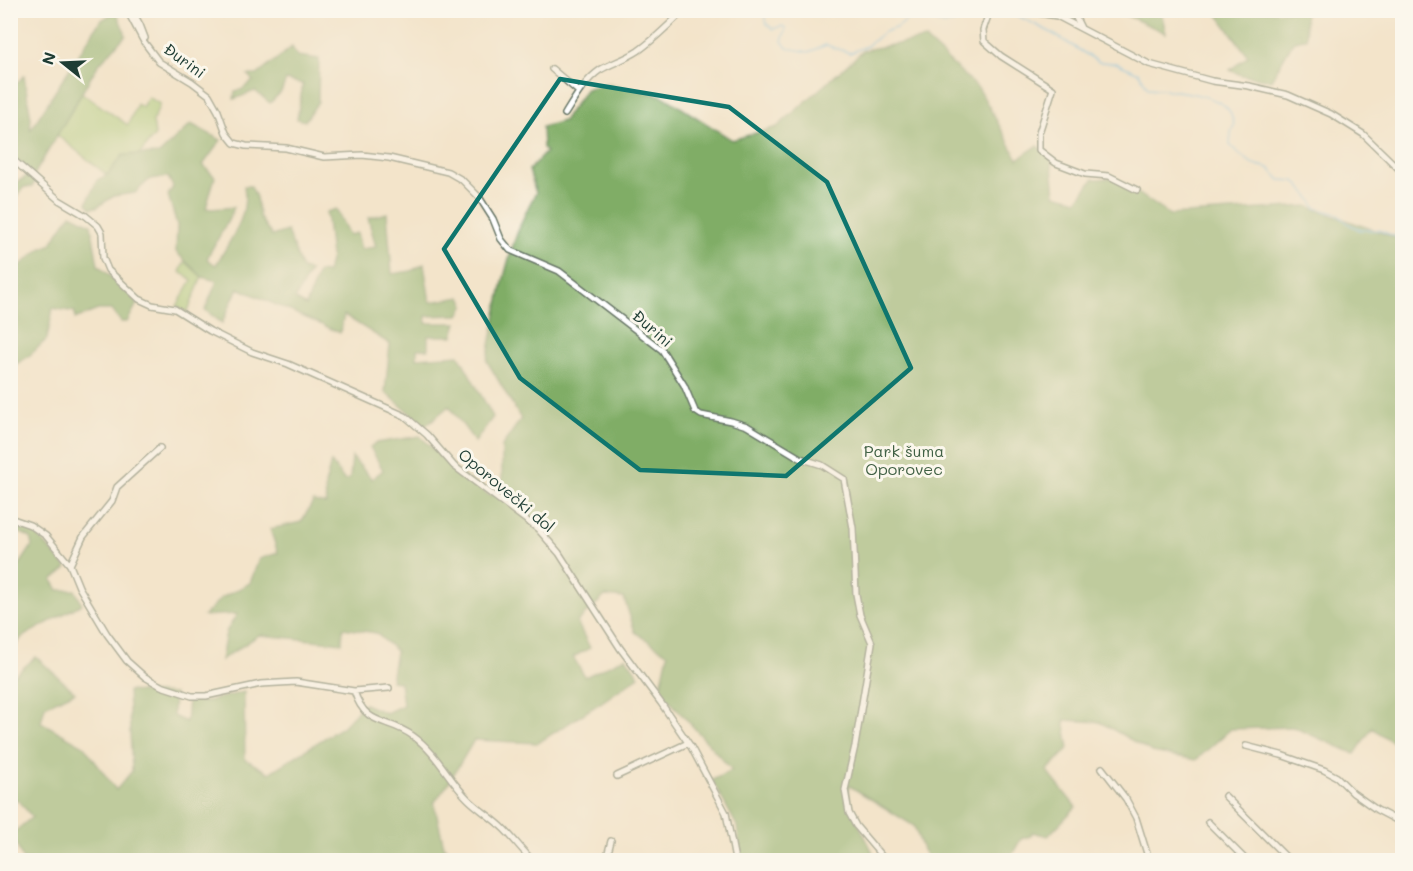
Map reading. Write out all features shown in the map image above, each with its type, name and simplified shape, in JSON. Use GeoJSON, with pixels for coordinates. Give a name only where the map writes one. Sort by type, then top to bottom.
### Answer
{"type":"FeatureCollection","features":[{"type":"Feature","properties":{"kind":"street","name":"Đurini"},"geometry":{"type":"LineString","coordinates":[[129,10],[146,45],[159,62],[209,95],[226,133],[234,143],[246,146],[286,148],[324,157],[362,154],[448,172],[462,180],[479,197],[493,219],[501,239],[510,250],[559,271],[662,350],[684,385],[695,411],[701,415],[747,426],[792,453],[822,465],[844,479],[853,528],[856,594],[860,615],[872,643],[855,746],[845,790],[849,813],[856,826],[885,861]]}},
{"type":"Feature","properties":{"kind":"street"},"geometry":{"type":"LineString","coordinates":[[565,114],[579,92],[601,70],[621,61],[651,42],[684,10]]}},
{"type":"Feature","properties":{"kind":"street"},"geometry":{"type":"LineString","coordinates":[[775,10],[798,12],[805,10]]}},
{"type":"Feature","properties":{"kind":"street"},"geometry":{"type":"LineString","coordinates":[[990,10],[983,30],[984,41],[1001,56],[1053,89],[1039,133],[1039,150],[1056,163],[1085,174],[1108,176],[1137,190]]}},
{"type":"Feature","properties":{"kind":"street"},"geometry":{"type":"LineString","coordinates":[[1020,10],[1057,16],[1149,64],[1212,81],[1288,94],[1331,114],[1363,134],[1402,172]]}},
{"type":"Feature","properties":{"kind":"street"},"geometry":{"type":"LineString","coordinates":[[1072,10],[1081,29]]}},
{"type":"Feature","properties":{"kind":"street"},"geometry":{"type":"LineString","coordinates":[[552,69],[579,92]]}},
{"type":"Feature","properties":{"kind":"street","name":"Oporovečki dol"},"geometry":{"type":"LineString","coordinates":[[10,157],[59,200],[98,226],[102,233],[103,258],[108,270],[139,299],[175,309],[210,331],[252,352],[288,364],[405,416],[422,429],[454,466],[538,529],[558,553],[620,648],[688,743],[726,813],[735,861]]}},
{"type":"Feature","properties":{"kind":"street"},"geometry":{"type":"LineString","coordinates":[[70,565],[83,537],[112,501],[117,487],[160,448]]}},
{"type":"Feature","properties":{"kind":"street"},"geometry":{"type":"LineString","coordinates":[[10,518],[30,525],[46,536],[70,565],[79,587],[120,652],[145,677],[161,686],[192,696],[206,696],[261,684],[296,682],[354,691],[389,688]]}},
{"type":"Feature","properties":{"kind":"street"},"geometry":{"type":"LineString","coordinates":[[354,691],[359,707],[366,713],[412,735],[427,748],[439,760],[469,801],[503,828],[532,861]]}},
{"type":"Feature","properties":{"kind":"street"},"geometry":{"type":"LineString","coordinates":[[617,776],[688,743]]}},
{"type":"Feature","properties":{"kind":"street"},"geometry":{"type":"LineString","coordinates":[[1246,746],[1324,770],[1337,777],[1353,793],[1377,810],[1402,823]]}},
{"type":"Feature","properties":{"kind":"street"},"geometry":{"type":"LineString","coordinates":[[1102,768],[1126,799],[1136,818],[1149,861]]}},
{"type":"Feature","properties":{"kind":"street"},"geometry":{"type":"LineString","coordinates":[[1225,796],[1289,861]]}},
{"type":"Feature","properties":{"kind":"street"},"geometry":{"type":"LineString","coordinates":[[1208,822],[1246,861]]}},
{"type":"Feature","properties":{"kind":"street"},"geometry":{"type":"LineString","coordinates":[[606,861],[611,841]]}},
{"type":"Feature","properties":{"kind":"highlighted area"},"geometry":{"type":"Polygon","coordinates":[[[560,79],[729,107],[827,182],[911,368],[786,476],[640,470],[520,378],[444,249],[560,79]]]}},
{"type":"Feature","properties":{"kind":"green space"},"geometry":{"type":"Polygon","coordinates":[[[116,11],[126,35],[98,65],[34,175],[11,155],[11,88],[24,76],[31,118],[30,131],[100,21],[116,11]]]}},
{"type":"Feature","properties":{"kind":"green space"},"geometry":{"type":"Polygon","coordinates":[[[1116,11],[1161,11],[1166,33],[1116,11]]]}},
{"type":"Feature","properties":{"kind":"green space"},"geometry":{"type":"Polygon","coordinates":[[[1215,11],[1305,11],[1306,38],[1293,42],[1271,80],[1241,75],[1230,70],[1248,56],[1215,11]]]}},
{"type":"Feature","properties":{"kind":"green space","name":"Park šuma Oporovec"},"geometry":{"type":"Polygon","coordinates":[[[925,39],[979,89],[1018,159],[1037,146],[1051,157],[1055,194],[1078,200],[1093,179],[1116,178],[1170,215],[1307,206],[1402,240],[1402,749],[1372,728],[1355,754],[1293,727],[1231,729],[1196,760],[1152,752],[1100,722],[1064,720],[1069,748],[1047,771],[1076,807],[1048,836],[1032,832],[1031,836],[1021,839],[1009,860],[929,860],[914,826],[848,785],[851,805],[876,860],[741,860],[737,826],[712,780],[732,770],[660,690],[668,654],[635,632],[624,598],[605,596],[577,622],[590,648],[573,657],[585,677],[626,657],[639,676],[538,743],[474,740],[434,803],[444,846],[458,860],[23,860],[12,834],[32,817],[18,800],[11,800],[11,678],[36,657],[75,692],[45,706],[41,722],[84,746],[116,790],[132,771],[128,691],[174,694],[173,716],[186,722],[188,700],[203,702],[244,692],[245,759],[269,773],[342,727],[364,704],[386,713],[403,705],[400,682],[391,681],[396,651],[376,633],[343,628],[342,643],[259,635],[221,660],[226,632],[237,614],[204,616],[221,598],[250,583],[259,559],[278,553],[270,529],[301,522],[313,502],[326,504],[325,485],[331,462],[345,481],[350,478],[352,457],[372,479],[383,470],[370,447],[376,443],[420,436],[450,466],[490,496],[502,486],[502,446],[521,419],[487,361],[511,253],[526,212],[536,193],[529,170],[546,152],[543,148],[542,127],[563,121],[586,89],[608,83],[663,96],[732,140],[777,127],[864,50],[925,39]]]}},
{"type":"Feature","properties":{"kind":"green space"},"geometry":{"type":"Polygon","coordinates":[[[292,47],[297,56],[319,59],[318,102],[305,121],[297,119],[303,84],[286,80],[281,92],[270,103],[255,91],[234,99],[235,91],[241,90],[253,81],[248,75],[257,75],[292,47]]]}},
{"type":"Feature","properties":{"kind":"green space"},"geometry":{"type":"Polygon","coordinates":[[[82,93],[128,125],[137,104],[142,107],[148,97],[160,104],[153,121],[155,135],[139,155],[124,156],[107,175],[57,135],[82,93]]]}},
{"type":"Feature","properties":{"kind":"green space"},"geometry":{"type":"Polygon","coordinates":[[[191,124],[221,140],[203,165],[215,177],[206,208],[234,207],[207,259],[216,265],[233,237],[244,208],[244,186],[251,186],[256,197],[260,218],[272,236],[287,231],[302,269],[310,271],[295,299],[306,306],[318,272],[327,273],[331,256],[326,212],[336,209],[349,235],[357,233],[361,249],[376,247],[368,218],[387,213],[392,274],[411,271],[424,264],[430,302],[461,297],[465,305],[459,315],[426,316],[426,323],[457,323],[453,336],[428,336],[428,349],[417,349],[417,358],[459,355],[493,417],[475,442],[449,406],[425,426],[385,392],[390,344],[344,315],[340,333],[238,288],[222,323],[205,310],[217,281],[202,277],[176,252],[177,225],[168,195],[173,187],[168,177],[150,179],[135,193],[114,196],[97,207],[91,208],[87,203],[97,180],[107,175],[123,155],[159,154],[191,124]]]}},
{"type":"Feature","properties":{"kind":"green space"},"geometry":{"type":"Polygon","coordinates":[[[27,176],[35,182],[32,187],[24,187],[11,203],[11,186],[27,176]]]}},
{"type":"Feature","properties":{"kind":"green space"},"geometry":{"type":"Polygon","coordinates":[[[71,214],[91,224],[98,265],[138,302],[127,322],[121,322],[112,310],[98,310],[75,319],[75,312],[53,308],[47,339],[28,357],[11,367],[11,273],[40,249],[50,245],[71,214]]]}},
{"type":"Feature","properties":{"kind":"green space"},"geometry":{"type":"Polygon","coordinates":[[[185,261],[202,277],[187,313],[177,306],[192,280],[180,272],[185,261]]]}},
{"type":"Feature","properties":{"kind":"green space"},"geometry":{"type":"Polygon","coordinates":[[[11,522],[32,530],[67,568],[52,580],[58,590],[75,590],[82,604],[22,637],[11,653],[11,578],[32,546],[30,537],[11,529],[11,522]]]}},
{"type":"Feature","properties":{"kind":"waterway"},"geometry":{"type":"LineString","coordinates":[[740,10],[747,13],[751,10]]}},
{"type":"Feature","properties":{"kind":"waterway"},"geometry":{"type":"LineString","coordinates":[[758,10],[764,14],[767,24],[773,29],[782,26],[786,28],[782,41],[787,48],[809,52],[826,45],[850,53],[867,46],[884,32],[898,27],[908,19],[924,15],[944,25],[962,21],[966,10]]}},
{"type":"Feature","properties":{"kind":"waterway"},"geometry":{"type":"LineString","coordinates":[[994,11],[1018,16],[1050,32],[1099,62],[1116,63],[1139,73],[1148,88],[1192,94],[1224,106],[1231,113],[1234,125],[1230,145],[1239,154],[1253,164],[1269,168],[1280,180],[1295,181],[1316,208],[1337,214],[1360,230],[1379,230],[1402,239]]}}]}
